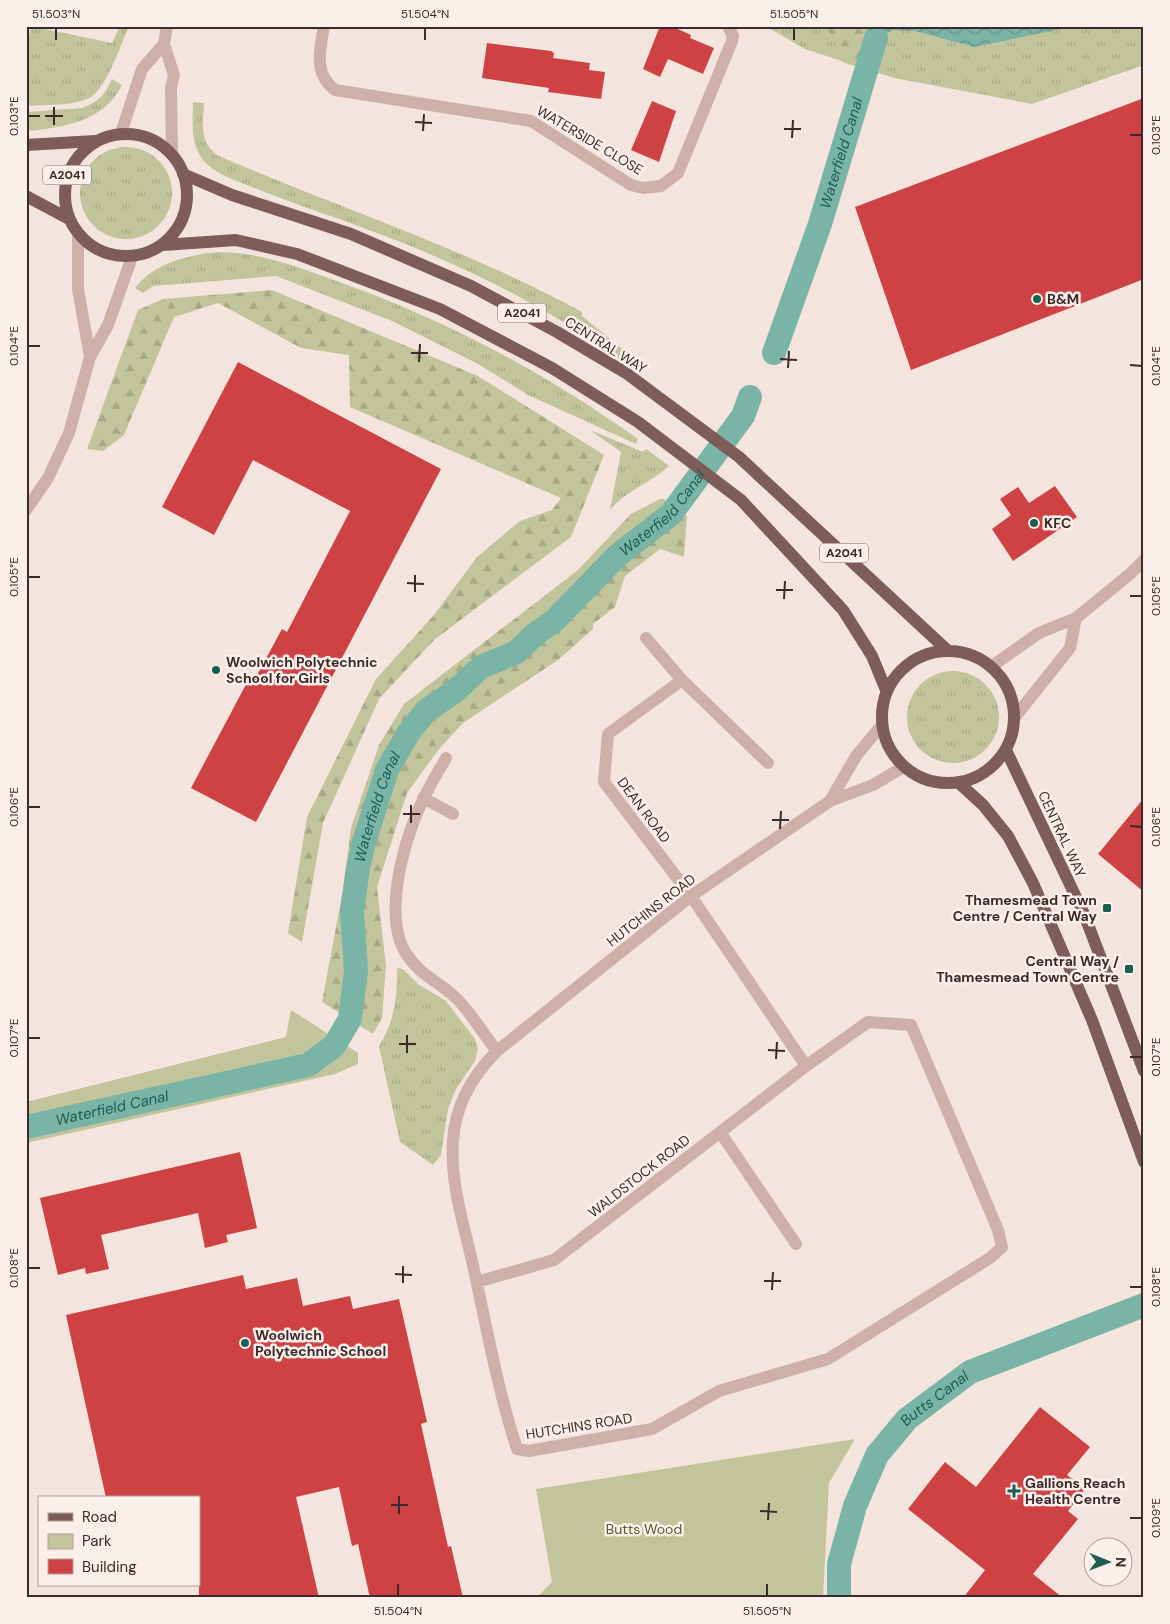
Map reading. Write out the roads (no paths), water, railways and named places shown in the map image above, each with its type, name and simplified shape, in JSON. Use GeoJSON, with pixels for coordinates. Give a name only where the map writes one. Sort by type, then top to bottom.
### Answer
{"type":"FeatureCollection","features":[{"type":"Feature","properties":{"kind":"main road","name":"A2041"},"geometry":{"type":"LineString","coordinates":[[26,145],[96,141],[121,133],[140,135],[157,142],[172,154],[183,174],[188,195],[185,214],[176,231],[163,244],[148,253],[132,257],[112,255],[94,248],[78,235],[69,219],[64,197],[67,175],[78,155],[96,141]]}},
{"type":"Feature","properties":{"kind":"main road","name":"CENTRAL WAY"},"geometry":{"type":"LineString","coordinates":[[183,174],[232,195],[351,234],[471,286],[558,332],[626,373],[739,457],[948,650]]}},
{"type":"Feature","properties":{"kind":"main road","name":"A2041"},"geometry":{"type":"LineString","coordinates":[[26,196],[69,219]]}},
{"type":"Feature","properties":{"kind":"main road","name":"A2041"},"geometry":{"type":"LineString","coordinates":[[163,244],[236,240],[297,254],[440,309],[552,368],[638,422],[741,500],[843,610],[872,656],[886,690]]}},
{"type":"Feature","properties":{"kind":"main road"},"geometry":{"type":"LineString","coordinates":[[948,650],[976,656],[992,666],[1007,684],[1015,717],[1013,736],[1006,750],[989,769],[976,778],[942,783],[921,779],[903,767],[888,748],[881,726],[881,713],[886,690],[899,671],[925,654],[948,650]]}},
{"type":"Feature","properties":{"kind":"main road","name":"CENTRAL WAY"},"geometry":{"type":"LineString","coordinates":[[1006,750],[1084,914],[1144,1071]]}},
{"type":"Feature","properties":{"kind":"main road"},"geometry":{"type":"LineString","coordinates":[[958,782],[983,805],[1008,836],[1033,883],[1088,1012],[1144,1162]]}},
{"type":"Feature","properties":{"kind":"street"},"geometry":{"type":"LineString","coordinates":[[167,26],[164,44],[174,75],[171,88],[172,154]]}},
{"type":"Feature","properties":{"kind":"street","name":"WATERSIDE CLOSE"},"geometry":{"type":"LineString","coordinates":[[324,26],[319,61],[320,72],[324,80],[335,90],[531,120],[631,184],[653,188],[670,180],[678,173],[731,46],[732,36],[728,26]]}},
{"type":"Feature","properties":{"kind":"street"},"geometry":{"type":"LineString","coordinates":[[121,133],[142,69],[164,44]]}},
{"type":"Feature","properties":{"kind":"street"},"geometry":{"type":"LineString","coordinates":[[78,235],[78,289],[90,357]]}},
{"type":"Feature","properties":{"kind":"street"},"geometry":{"type":"LineString","coordinates":[[26,510],[48,478],[69,433],[90,357],[108,325],[132,257]]}},
{"type":"Feature","properties":{"kind":"street"},"geometry":{"type":"LineString","coordinates":[[992,666],[1039,633],[1076,618],[1130,574],[1144,560]]}},
{"type":"Feature","properties":{"kind":"street"},"geometry":{"type":"LineString","coordinates":[[1015,717],[1070,648],[1076,618]]}},
{"type":"Feature","properties":{"kind":"street"},"geometry":{"type":"LineString","coordinates":[[646,638],[682,680],[768,763]]}},
{"type":"Feature","properties":{"kind":"street","name":"DEAN ROAD"},"geometry":{"type":"LineString","coordinates":[[682,680],[608,734],[604,782],[690,896]]}},
{"type":"Feature","properties":{"kind":"street","name":"HUTCHINS ROAD"},"geometry":{"type":"LineString","coordinates":[[830,801],[856,756],[881,726]]}},
{"type":"Feature","properties":{"kind":"street"},"geometry":{"type":"LineString","coordinates":[[446,758],[423,798],[410,832],[398,881],[396,911],[398,932],[405,953],[419,971],[456,998],[496,1051]]}},
{"type":"Feature","properties":{"kind":"street","name":"HUTCHINS ROAD"},"geometry":{"type":"LineString","coordinates":[[903,767],[873,785],[830,801],[690,896],[496,1051],[472,1081],[462,1101],[452,1140],[455,1183],[515,1443],[517,1449],[529,1451],[652,1429],[719,1391],[828,1360],[990,1258]]}},
{"type":"Feature","properties":{"kind":"street"},"geometry":{"type":"LineString","coordinates":[[423,798],[453,814]]}},
{"type":"Feature","properties":{"kind":"street"},"geometry":{"type":"LineString","coordinates":[[690,896],[806,1066]]}},
{"type":"Feature","properties":{"kind":"street","name":"WALDSTOCK ROAD"},"geometry":{"type":"LineString","coordinates":[[477,1282],[554,1260],[806,1066],[868,1022],[911,1025],[998,1230],[1002,1247],[990,1258]]}},
{"type":"Feature","properties":{"kind":"street"},"geometry":{"type":"LineString","coordinates":[[720,1132],[796,1244]]}},
{"type":"Feature","properties":{"kind":"water"},"geometry":{"type":"Polygon","coordinates":[[[867,26],[1076,26],[974,47],[915,31],[893,30],[876,38],[867,26]]]}},
{"type":"Feature","properties":{"kind":"waterway","name":"Waterfield Canal"},"geometry":{"type":"LineString","coordinates":[[774,353],[820,224],[876,38]]}},
{"type":"Feature","properties":{"kind":"waterway","name":"Waterfield Canal"},"geometry":{"type":"LineString","coordinates":[[26,1127],[308,1065],[334,1046],[350,1019],[356,971],[352,911],[364,842],[387,770],[409,732],[426,711],[455,691],[481,667],[517,652],[534,635],[554,621],[617,556],[671,514],[743,416],[750,397]]}},
{"type":"Feature","properties":{"kind":"waterway","name":"Butts Canal"},"geometry":{"type":"LineString","coordinates":[[839,1598],[839,1564],[855,1506],[877,1455],[907,1419],[970,1372],[1144,1305]]}},
{"type":"Feature","properties":{"kind":"place","name":"B&M"},"geometry":{"type":"Point","coordinates":[1037,299]}},
{"type":"Feature","properties":{"kind":"place","name":"KFC"},"geometry":{"type":"Point","coordinates":[1034,523]}},
{"type":"Feature","properties":{"kind":"place","name":"Woolwich Polytechnic School for Girls"},"geometry":{"type":"Point","coordinates":[216,670]}},
{"type":"Feature","properties":{"kind":"place","name":"Thamesmead Town Centre / Central Way"},"geometry":{"type":"Point","coordinates":[1107,908]}},
{"type":"Feature","properties":{"kind":"place","name":"Central Way / Thamesmead Town Centre"},"geometry":{"type":"Point","coordinates":[1129,969]}},
{"type":"Feature","properties":{"kind":"place","name":"Woolwich Polytechnic School"},"geometry":{"type":"Point","coordinates":[245,1343]}},
{"type":"Feature","properties":{"kind":"place","name":"Gallions Reach Health Centre"},"geometry":{"type":"Point","coordinates":[1014,1491]}},
{"type":"Feature","properties":{"kind":"park label","name":"Butts Wood"},"geometry":{"type":"Point","coordinates":[644,1529]}}]}
